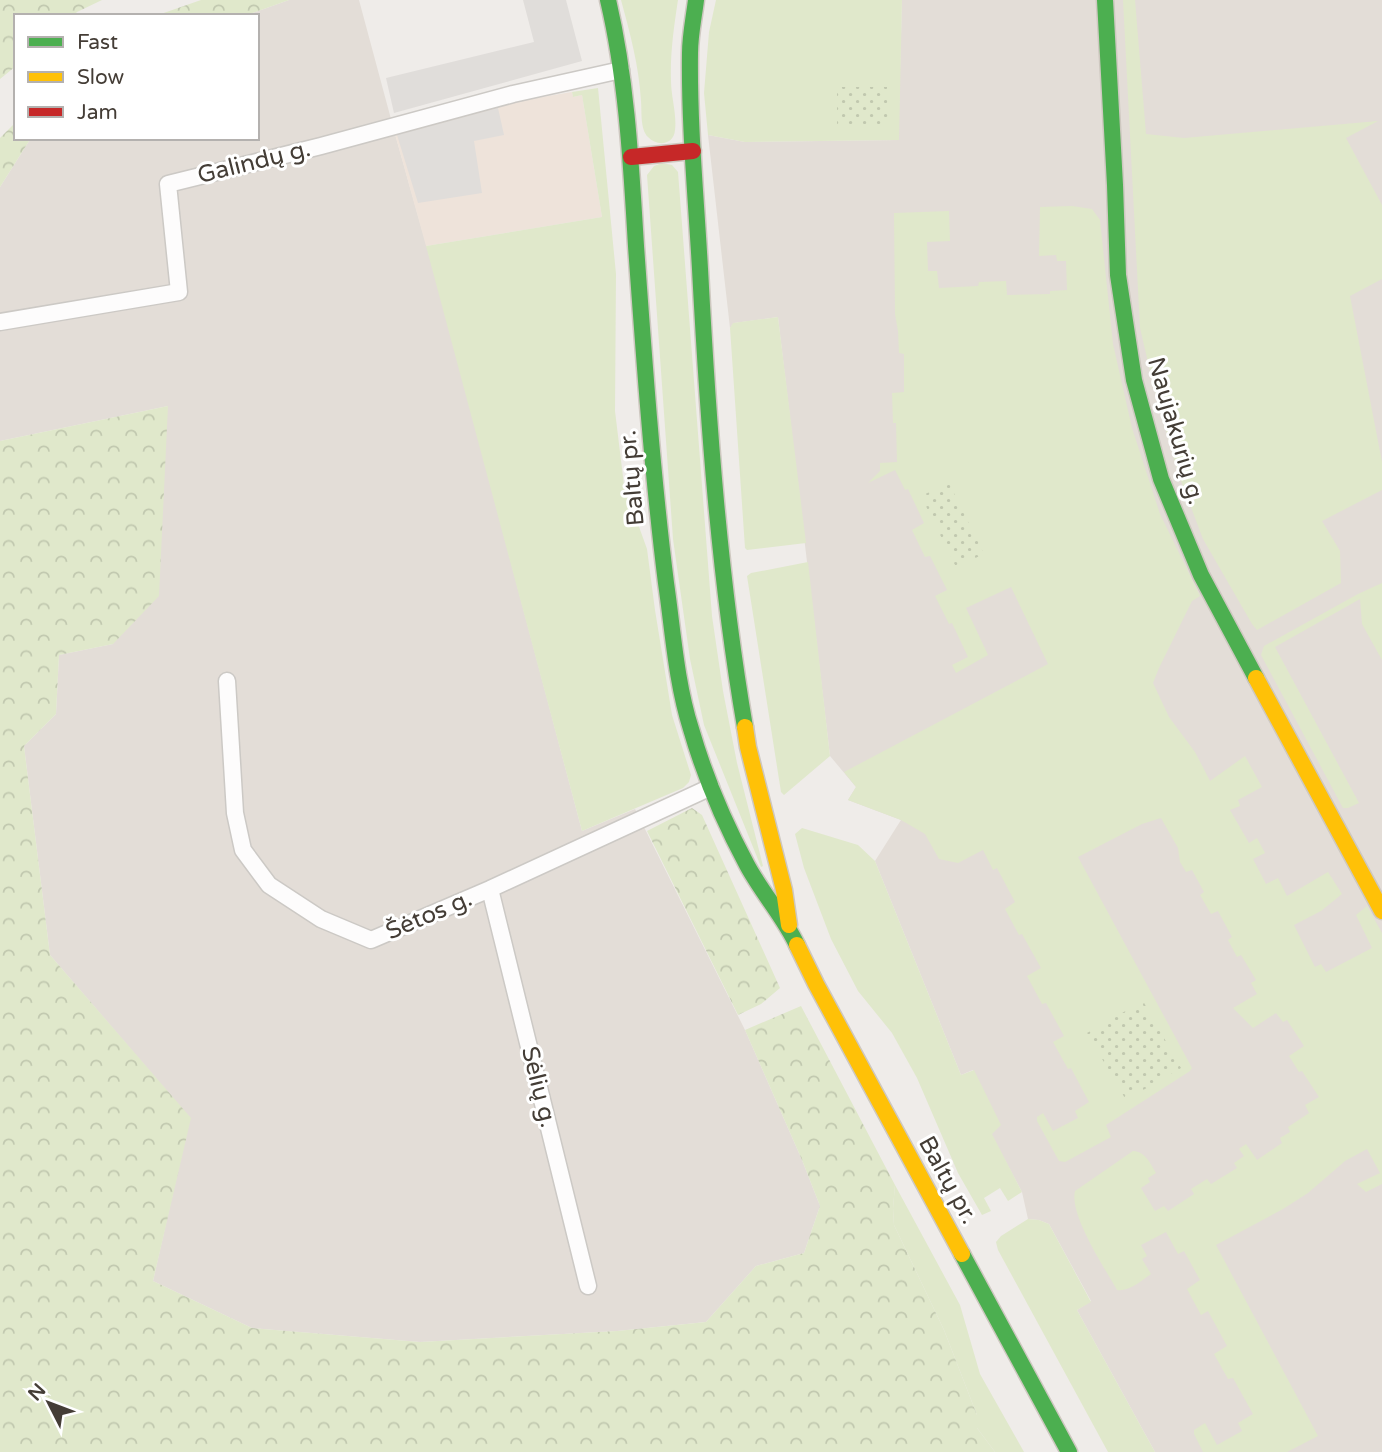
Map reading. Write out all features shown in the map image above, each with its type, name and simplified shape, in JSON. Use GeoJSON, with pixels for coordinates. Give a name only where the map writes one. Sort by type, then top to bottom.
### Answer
{"type":"FeatureCollection","features":[{"type":"Feature","properties":{"kind":"street","name":"Baltų pr."},"geometry":{"type":"LineString","coordinates":[[608,0],[616,34],[631,157],[660,535],[678,670],[690,727],[711,787],[746,864],[764,895],[789,928],[816,984],[1069,1452]]}},
{"type":"Feature","properties":{"kind":"street","name":"Baltų pr."},"geometry":{"type":"LineString","coordinates":[[696,0],[690,50],[694,151],[703,326],[721,564],[748,747],[784,890],[789,928]]}},
{"type":"Feature","properties":{"kind":"street","name":"Naujakurių g."},"geometry":{"type":"LineString","coordinates":[[1105,0],[1118,275],[1134,380],[1161,479],[1226,624],[1382,911]]}},
{"type":"Feature","properties":{"kind":"street","name":"Galindų g."},"geometry":{"type":"LineString","coordinates":[[0,322],[178,292],[168,184],[513,94],[621,70]]}},
{"type":"Feature","properties":{"kind":"street"},"geometry":{"type":"LineString","coordinates":[[631,157],[694,151]]}},
{"type":"Feature","properties":{"kind":"street","name":"Šėtos g."},"geometry":{"type":"LineString","coordinates":[[227,681],[235,813],[243,850],[269,885],[321,919],[370,940],[711,787]]}},
{"type":"Feature","properties":{"kind":"street","name":"Sėlių g."},"geometry":{"type":"LineString","coordinates":[[490,888],[588,1286]]}},
{"type":"Feature","properties":{"kind":"shaded area"},"geometry":{"type":"Polygon","coordinates":[[[289,0],[359,0],[582,831],[635,809],[745,1030],[820,1206],[804,1253],[756,1266],[706,1322],[617,1331],[420,1342],[252,1328],[153,1281],[190,1118],[50,955],[24,746],[56,714],[59,655],[113,644],[168,406],[0,441],[0,187],[30,140],[259,140],[259,14],[250,14],[289,0]]]}},
{"type":"Feature","properties":{"kind":"shaded area"},"geometry":{"type":"Polygon","coordinates":[[[523,0],[566,0],[582,61],[394,113],[386,78],[534,42],[523,0]]]}},
{"type":"Feature","properties":{"kind":"shaded area"},"geometry":{"type":"Polygon","coordinates":[[[902,0],[1382,0],[1382,1452],[1155,1452],[1077,1310],[1091,1301],[1049,1224],[1028,1219],[1022,1192],[991,1134],[973,1070],[961,1075],[875,861],[901,820],[848,800],[856,787],[830,756],[778,317],[734,323],[730,328],[708,135],[745,142],[898,140],[902,0]]]}},
{"type":"Feature","properties":{"kind":"shaded area"},"geometry":{"type":"Polygon","coordinates":[[[572,92],[573,97],[582,95],[602,217],[426,246],[395,134],[500,104],[572,92]]]}},
{"type":"Feature","properties":{"kind":"shaded area"},"geometry":{"type":"Polygon","coordinates":[[[498,108],[504,135],[474,141],[482,193],[418,203],[397,135],[498,108]]]}},
{"type":"Feature","properties":{"kind":"green space"},"geometry":{"type":"Polygon","coordinates":[[[0,0],[102,0],[75,14],[14,14],[14,68],[0,79],[0,0]]]}},
{"type":"Feature","properties":{"kind":"green space"},"geometry":{"type":"Polygon","coordinates":[[[201,0],[289,0],[250,14],[161,14],[201,0]]]}},
{"type":"Feature","properties":{"kind":"green space"},"geometry":{"type":"Polygon","coordinates":[[[621,0],[678,0],[671,71],[675,130],[672,139],[664,143],[652,140],[644,130],[636,62],[621,0]]]}},
{"type":"Feature","properties":{"kind":"green space"},"geometry":{"type":"Polygon","coordinates":[[[716,0],[902,0],[899,140],[745,142],[708,135],[704,93],[709,32],[716,0]]]}},
{"type":"Feature","properties":{"kind":"green space"},"geometry":{"type":"Polygon","coordinates":[[[1123,0],[1135,0],[1146,134],[1184,138],[1378,121],[1346,138],[1382,205],[1382,279],[1350,296],[1382,462],[1382,490],[1322,521],[1340,551],[1341,583],[1257,630],[1203,539],[1178,473],[1140,328],[1123,0]]]}},
{"type":"Feature","properties":{"kind":"green space"},"geometry":{"type":"Polygon","coordinates":[[[837,87],[887,87],[888,124],[837,125],[837,87]]]}},
{"type":"Feature","properties":{"kind":"green space"},"geometry":{"type":"Polygon","coordinates":[[[598,88],[616,274],[615,411],[624,485],[647,549],[672,715],[691,775],[683,788],[582,831],[426,246],[602,217],[582,95],[573,97],[572,92],[598,88]]]}},
{"type":"Feature","properties":{"kind":"green space"},"geometry":{"type":"Polygon","coordinates":[[[14,124],[14,140],[30,140],[0,187],[0,138],[14,124]]]}},
{"type":"Feature","properties":{"kind":"green space"},"geometry":{"type":"Polygon","coordinates":[[[662,163],[672,165],[678,172],[712,616],[737,763],[763,866],[761,867],[704,725],[690,659],[673,539],[647,175],[654,166],[662,163]]]}},
{"type":"Feature","properties":{"kind":"green space"},"geometry":{"type":"Polygon","coordinates":[[[1072,206],[1092,209],[1100,220],[1113,344],[1132,428],[1160,514],[1200,596],[1192,601],[1153,683],[1169,717],[1195,752],[1210,781],[1245,756],[1262,787],[1238,800],[1240,806],[1230,810],[1249,843],[1257,838],[1265,853],[1253,859],[1266,884],[1278,878],[1287,896],[1328,872],[1342,894],[1321,911],[1294,925],[1315,967],[1321,964],[1326,972],[1372,948],[1356,915],[1367,906],[1382,933],[1382,1184],[1366,1192],[1357,1184],[1380,1173],[1367,1149],[1345,1161],[1308,1193],[1283,1209],[1216,1245],[1318,1436],[1287,1452],[1203,1452],[1194,1430],[1205,1423],[1217,1445],[1242,1431],[1238,1423],[1253,1414],[1233,1378],[1228,1379],[1214,1354],[1227,1346],[1208,1311],[1201,1315],[1187,1289],[1200,1280],[1184,1251],[1178,1254],[1166,1232],[1141,1245],[1147,1256],[1142,1259],[1151,1274],[1130,1288],[1117,1290],[1077,1214],[1075,1191],[1133,1151],[1144,1156],[1156,1173],[1148,1178],[1150,1182],[1141,1188],[1155,1211],[1164,1206],[1168,1211],[1194,1194],[1191,1189],[1207,1179],[1211,1184],[1237,1168],[1234,1163],[1244,1156],[1239,1149],[1246,1144],[1257,1160],[1282,1143],[1280,1138],[1290,1132],[1288,1127],[1309,1113],[1305,1105],[1319,1097],[1289,1056],[1304,1046],[1287,1020],[1283,1022],[1276,1013],[1253,1028],[1233,1008],[1257,994],[1251,983],[1256,980],[1241,955],[1237,957],[1228,940],[1232,937],[1218,911],[1211,914],[1200,895],[1204,892],[1192,870],[1186,872],[1180,862],[1178,848],[1161,818],[1142,824],[1078,857],[1192,1068],[1106,1125],[1111,1137],[1065,1162],[1059,1161],[1037,1117],[1043,1113],[1053,1131],[1078,1118],[1075,1111],[1089,1102],[1053,1042],[1064,1036],[1027,976],[1041,968],[1005,909],[1015,902],[997,868],[993,870],[983,850],[958,863],[939,859],[925,834],[901,820],[848,800],[856,787],[844,772],[1048,664],[1011,587],[966,608],[988,655],[956,673],[952,665],[968,657],[952,623],[949,624],[935,596],[947,590],[930,556],[925,557],[912,530],[924,523],[908,489],[905,490],[895,470],[868,483],[880,471],[880,463],[897,462],[892,393],[904,392],[904,354],[899,353],[895,314],[894,213],[949,211],[950,241],[927,242],[928,271],[937,271],[939,288],[1006,281],[1007,295],[1050,294],[1050,291],[1067,290],[1066,261],[1057,261],[1056,255],[1039,256],[1040,207],[1072,206]]]}},
{"type":"Feature","properties":{"kind":"green space"},"geometry":{"type":"Polygon","coordinates":[[[778,317],[806,543],[747,550],[730,328],[733,323],[778,317]]]}},
{"type":"Feature","properties":{"kind":"green space"},"geometry":{"type":"Polygon","coordinates":[[[168,406],[159,596],[113,644],[59,655],[56,714],[24,746],[50,955],[191,1118],[153,1281],[252,1328],[420,1342],[617,1331],[706,1322],[756,1266],[804,1253],[820,1206],[745,1030],[801,1006],[895,1185],[894,1225],[944,1330],[977,1415],[977,1428],[995,1452],[0,1452],[0,441],[168,406]]]}},
{"type":"Feature","properties":{"kind":"green space"},"geometry":{"type":"Polygon","coordinates":[[[949,483],[984,554],[956,567],[921,496],[949,483]]]}},
{"type":"Feature","properties":{"kind":"green space"},"geometry":{"type":"Polygon","coordinates":[[[808,562],[830,756],[784,795],[781,792],[747,576],[808,562]]]}},
{"type":"Feature","properties":{"kind":"green space"},"geometry":{"type":"Polygon","coordinates":[[[1382,583],[1382,660],[1362,624],[1360,599],[1275,647],[1359,803],[1343,808],[1261,655],[1264,646],[1382,583]]]}},
{"type":"Feature","properties":{"kind":"green space"},"geometry":{"type":"Polygon","coordinates":[[[692,808],[702,815],[780,988],[761,1004],[738,1015],[647,831],[692,808]]]}},
{"type":"Feature","properties":{"kind":"green space"},"geometry":{"type":"Polygon","coordinates":[[[802,828],[858,845],[875,861],[961,1075],[974,1070],[1001,1125],[992,1134],[1022,1192],[1008,1201],[1000,1188],[984,1198],[991,1211],[982,1215],[958,1173],[917,1078],[892,1033],[858,991],[831,939],[804,868],[795,834],[802,828]]]}},
{"type":"Feature","properties":{"kind":"green space"},"geometry":{"type":"Polygon","coordinates":[[[1143,1001],[1181,1068],[1126,1100],[1087,1033],[1143,1001]]]}},
{"type":"Feature","properties":{"kind":"green space"},"geometry":{"type":"Polygon","coordinates":[[[895,1185],[960,1305],[980,1374],[1024,1452],[995,1452],[977,1428],[977,1415],[944,1330],[894,1225],[895,1185]]]}},
{"type":"Feature","properties":{"kind":"green space"},"geometry":{"type":"Polygon","coordinates":[[[1028,1219],[1049,1224],[1091,1302],[1077,1310],[1155,1452],[1108,1452],[998,1250],[996,1242],[1001,1236],[1028,1219]]]}},
{"type":"Feature","properties":{"kind":"traffic: fast"},"geometry":{"type":"LineString","coordinates":[[608,0],[620,61],[627,122],[652,457],[675,656],[682,693],[702,763],[731,833],[753,875],[797,945]]}},
{"type":"Feature","properties":{"kind":"traffic: fast"},"geometry":{"type":"LineString","coordinates":[[696,0],[690,46],[691,107],[707,384],[721,556],[745,727]]}},
{"type":"Feature","properties":{"kind":"traffic: fast"},"geometry":{"type":"LineString","coordinates":[[1105,0],[1118,275],[1134,380],[1161,479],[1201,575],[1256,678]]}},
{"type":"Feature","properties":{"kind":"traffic: fast"},"geometry":{"type":"LineString","coordinates":[[962,1254],[1069,1452]]}},
{"type":"Feature","properties":{"kind":"traffic: slow"},"geometry":{"type":"LineString","coordinates":[[1256,678],[1382,911]]}},
{"type":"Feature","properties":{"kind":"traffic: slow"},"geometry":{"type":"LineString","coordinates":[[745,727],[784,890],[789,925]]}},
{"type":"Feature","properties":{"kind":"traffic: slow"},"geometry":{"type":"LineString","coordinates":[[797,945],[962,1254]]}},
{"type":"Feature","properties":{"kind":"traffic: jam"},"geometry":{"type":"LineString","coordinates":[[631,157],[693,151]]}}]}
